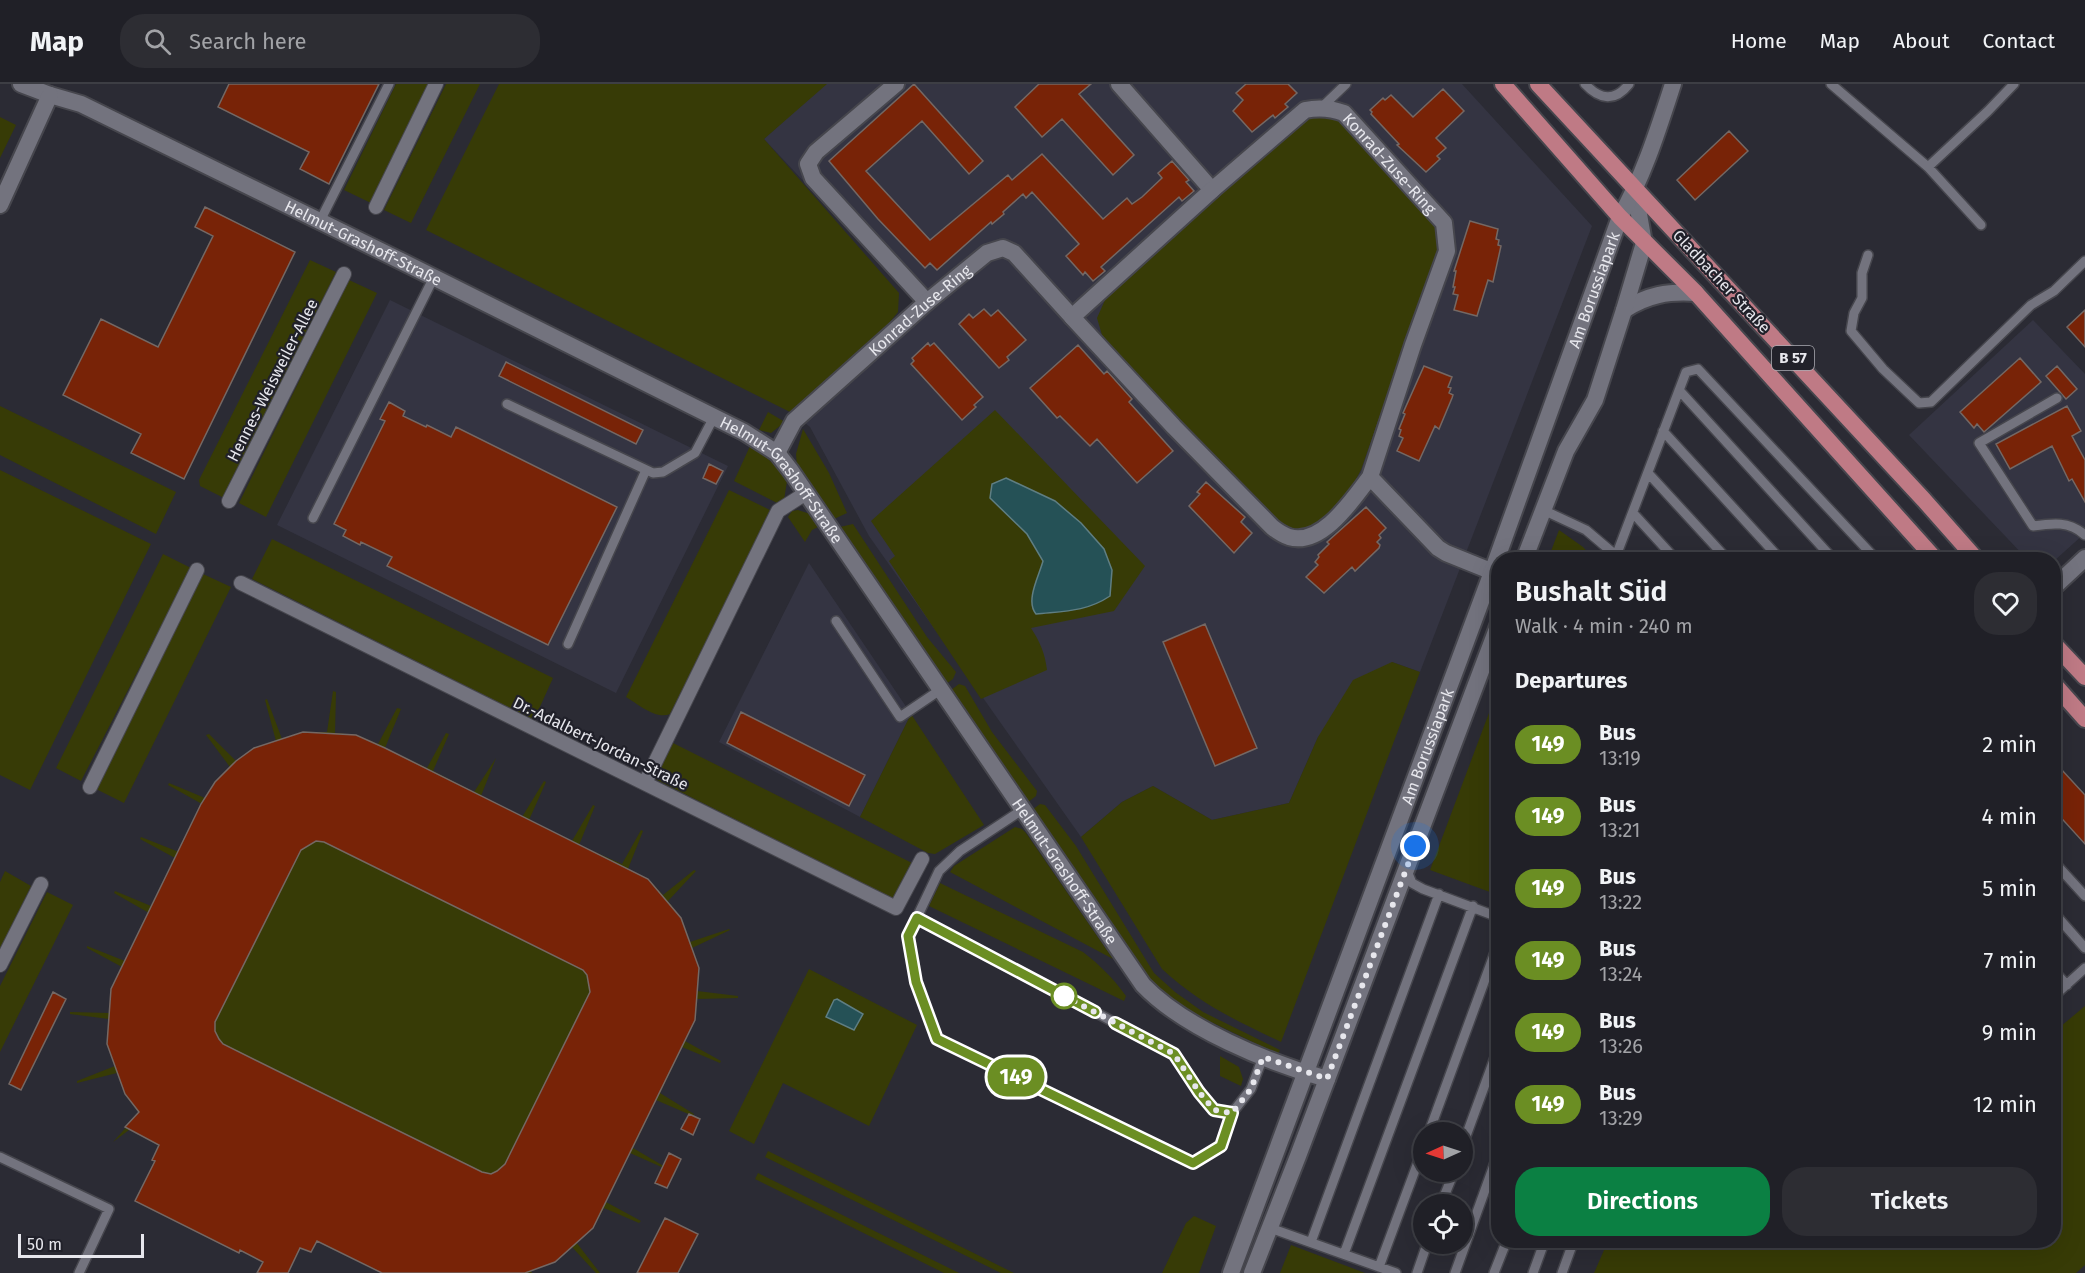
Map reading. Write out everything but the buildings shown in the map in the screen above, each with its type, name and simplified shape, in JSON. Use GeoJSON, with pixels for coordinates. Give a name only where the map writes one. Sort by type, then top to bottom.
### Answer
{"type":"FeatureCollection","features":[{"type":"Feature","properties":{"kind":"main road","name":"Gladbacher Straße"},"geometry":{"type":"LineString","coordinates":[[1503,84],[1620,217],[1696,292],[1929,552]]}},
{"type":"Feature","properties":{"kind":"main road","name":"Gladbacher Straße"},"geometry":{"type":"LineString","coordinates":[[1538,84],[1635,191],[1797,362],[1970,552]]}},
{"type":"Feature","properties":{"kind":"main road"},"geometry":{"type":"LineString","coordinates":[[2061,651],[2085,677]]}},
{"type":"Feature","properties":{"kind":"main road"},"geometry":{"type":"LineString","coordinates":[[2061,692],[2085,719]]}},
{"type":"Feature","properties":{"kind":"street","name":"Helmut-Grashoff-Straße"},"geometry":{"type":"LineString","coordinates":[[21,84],[81,104],[744,432],[777,453],[1134,974],[1153,996],[1179,1016],[1263,1057],[1327,1079]]}},
{"type":"Feature","properties":{"kind":"street","name":"Helmut-Grashoff-Straße"},"geometry":{"type":"LineString","coordinates":[[36,84],[50,95]]}},
{"type":"Feature","properties":{"kind":"street"},"geometry":{"type":"LineString","coordinates":[[376,207],[436,84]]}},
{"type":"Feature","properties":{"kind":"street"},"geometry":{"type":"LineString","coordinates":[[896,84],[816,152],[808,164],[813,178],[927,302]]}},
{"type":"Feature","properties":{"kind":"street"},"geometry":{"type":"LineString","coordinates":[[1119,84],[1212,190]]}},
{"type":"Feature","properties":{"kind":"street","name":"Am Borussiapark"},"geometry":{"type":"LineString","coordinates":[[1502,552],[1620,217],[1635,191],[1673,84]]}},
{"type":"Feature","properties":{"kind":"street"},"geometry":{"type":"LineString","coordinates":[[0,205],[50,95]]}},
{"type":"Feature","properties":{"kind":"street","name":"Konrad-Zuse-Ring"},"geometry":{"type":"LineString","coordinates":[[777,453],[795,421],[927,302],[987,253],[1004,248],[1014,253],[1072,317],[1174,427],[1272,527],[1280,533],[1296,538],[1319,532],[1344,512],[1370,477],[1413,345],[1447,251],[1444,223],[1344,113],[1332,108],[1305,110],[1212,190],[1072,317]]}},
{"type":"Feature","properties":{"kind":"street"},"geometry":{"type":"LineString","coordinates":[[1635,191],[1644,243]]}},
{"type":"Feature","properties":{"kind":"street","name":"Am Borussiapark"},"geometry":{"type":"LineString","coordinates":[[1527,552],[1566,452],[1595,400],[1644,243]]}},
{"type":"Feature","properties":{"kind":"street","name":"Hennes-Weisweiler-Allee"},"geometry":{"type":"LineString","coordinates":[[229,501],[344,274]]}},
{"type":"Feature","properties":{"kind":"street"},"geometry":{"type":"LineString","coordinates":[[1624,310],[1636,302],[1657,294],[1680,291],[1696,292]]}},
{"type":"Feature","properties":{"kind":"street"},"geometry":{"type":"LineString","coordinates":[[1370,477],[1438,548],[1491,571]]}},
{"type":"Feature","properties":{"kind":"street"},"geometry":{"type":"LineString","coordinates":[[645,783],[778,511],[806,493]]}},
{"type":"Feature","properties":{"kind":"street"},"geometry":{"type":"LineString","coordinates":[[2061,580],[2085,558]]}},
{"type":"Feature","properties":{"kind":"street"},"geometry":{"type":"LineString","coordinates":[[90,787],[197,570]]}},
{"type":"Feature","properties":{"kind":"street","name":"Dr.-Adalbert-Jordan-Straße"},"geometry":{"type":"LineString","coordinates":[[241,583],[896,908],[922,859]]}},
{"type":"Feature","properties":{"kind":"street","name":"Am Borussiapark"},"geometry":{"type":"LineString","coordinates":[[1231,1273],[1491,584]]}},
{"type":"Feature","properties":{"kind":"street","name":"Am Borussiapark"},"geometry":{"type":"LineString","coordinates":[[1252,1273],[1491,645]]}},
{"type":"Feature","properties":{"kind":"street"},"geometry":{"type":"LineString","coordinates":[[0,965],[41,884]]}},
{"type":"Feature","properties":{"kind":"lane"},"geometry":{"type":"LineString","coordinates":[[320,221],[389,84]]}},
{"type":"Feature","properties":{"kind":"lane"},"geometry":{"type":"LineString","coordinates":[[1321,108],[1346,84]]}},
{"type":"Feature","properties":{"kind":"lane"},"geometry":{"type":"LineString","coordinates":[[1585,84],[1593,93],[1607,97],[1621,94],[1629,84]]}},
{"type":"Feature","properties":{"kind":"lane"},"geometry":{"type":"LineString","coordinates":[[1831,84],[1928,167],[1981,225]]}},
{"type":"Feature","properties":{"kind":"lane"},"geometry":{"type":"LineString","coordinates":[[1928,167],[2014,84]]}},
{"type":"Feature","properties":{"kind":"lane"},"geometry":{"type":"LineString","coordinates":[[1868,255],[1862,273],[1862,298],[1854,313],[1851,331],[1883,369],[1919,403],[1931,402],[2031,305],[2054,291],[2085,261]]}},
{"type":"Feature","properties":{"kind":"lane"},"geometry":{"type":"LineString","coordinates":[[312,518],[434,277]]}},
{"type":"Feature","properties":{"kind":"lane"},"geometry":{"type":"LineString","coordinates":[[1620,552],[1686,372],[1698,369],[1870,552]]}},
{"type":"Feature","properties":{"kind":"lane"},"geometry":{"type":"LineString","coordinates":[[1679,390],[1827,552]]}},
{"type":"Feature","properties":{"kind":"lane"},"geometry":{"type":"LineString","coordinates":[[2057,398],[1979,443],[2033,526],[2061,522],[2078,529],[2085,535]]}},
{"type":"Feature","properties":{"kind":"lane"},"geometry":{"type":"LineString","coordinates":[[507,404],[653,473],[663,472],[695,453],[714,417]]}},
{"type":"Feature","properties":{"kind":"lane"},"geometry":{"type":"LineString","coordinates":[[1664,431],[1774,552]]}},
{"type":"Feature","properties":{"kind":"lane"},"geometry":{"type":"LineString","coordinates":[[568,644],[646,470]]}},
{"type":"Feature","properties":{"kind":"lane"},"geometry":{"type":"LineString","coordinates":[[1648,473],[1721,552]]}},
{"type":"Feature","properties":{"kind":"lane"},"geometry":{"type":"LineString","coordinates":[[1543,510],[1586,530],[1611,552]]}},
{"type":"Feature","properties":{"kind":"lane"},"geometry":{"type":"LineString","coordinates":[[1633,513],[1669,552]]}},
{"type":"Feature","properties":{"kind":"lane"},"geometry":{"type":"LineString","coordinates":[[836,621],[900,717],[940,690]]}},
{"type":"Feature","properties":{"kind":"lane"},"geometry":{"type":"LineString","coordinates":[[1022,810],[960,851],[939,871],[908,936],[916,982],[937,1039],[1193,1163],[1221,1146],[1232,1113],[1251,1089],[1263,1057]]}},
{"type":"Feature","properties":{"kind":"lane"},"geometry":{"type":"LineString","coordinates":[[1407,868],[1412,883],[1491,914]]}},
{"type":"Feature","properties":{"kind":"lane"},"geometry":{"type":"LineString","coordinates":[[2061,870],[2085,896]]}},
{"type":"Feature","properties":{"kind":"lane"},"geometry":{"type":"LineString","coordinates":[[1311,1242],[1439,894]]}},
{"type":"Feature","properties":{"kind":"lane"},"geometry":{"type":"LineString","coordinates":[[1344,1254],[1473,906]]}},
{"type":"Feature","properties":{"kind":"lane"},"geometry":{"type":"LineString","coordinates":[[917,918],[1174,1054],[1214,1110],[1232,1113]]}},
{"type":"Feature","properties":{"kind":"lane"},"geometry":{"type":"LineString","coordinates":[[2061,921],[2085,948]]}},
{"type":"Feature","properties":{"kind":"lane"},"geometry":{"type":"LineString","coordinates":[[1433,1122],[1491,963]]}},
{"type":"Feature","properties":{"kind":"lane"},"geometry":{"type":"LineString","coordinates":[[2061,990],[2085,968]]}},
{"type":"Feature","properties":{"kind":"lane"},"geometry":{"type":"LineString","coordinates":[[2061,979],[2067,985]]}},
{"type":"Feature","properties":{"kind":"lane"},"geometry":{"type":"LineString","coordinates":[[1471,1122],[1491,1068]]}},
{"type":"Feature","properties":{"kind":"lane"},"geometry":{"type":"LineString","coordinates":[[0,1157],[109,1209],[79,1273]]}},
{"type":"Feature","properties":{"kind":"lane"},"geometry":{"type":"LineString","coordinates":[[1455,1273],[1491,1173]]}},
{"type":"Feature","properties":{"kind":"lane"},"geometry":{"type":"LineString","coordinates":[[1378,1267],[1413,1175]]}},
{"type":"Feature","properties":{"kind":"lane"},"geometry":{"type":"LineString","coordinates":[[1270,1228],[1396,1273]]}},
{"type":"Feature","properties":{"kind":"lane"},"geometry":{"type":"LineString","coordinates":[[1494,1273],[1504,1248]]}},
{"type":"Feature","properties":{"kind":"lane"},"geometry":{"type":"LineString","coordinates":[[1533,1273],[1542,1248]]}},
{"type":"Feature","properties":{"kind":"lane"},"geometry":{"type":"LineString","coordinates":[[1562,1273],[1571,1248]]}},
{"type":"Feature","properties":{"kind":"lane"},"geometry":{"type":"LineString","coordinates":[[1417,1273],[1424,1254]]}},
{"type":"Feature","properties":{"kind":"shaded area"},"geometry":{"type":"Polygon","coordinates":[[[824,84],[1462,84],[1592,226],[1420,672],[1392,662],[1318,737],[1289,803],[1212,820],[1153,786],[1122,802],[1081,837],[869,536],[810,427],[794,414],[916,301],[764,139],[824,84]]]}},
{"type":"Feature","properties":{"kind":"shaded area"},"geometry":{"type":"Polygon","coordinates":[[[390,300],[728,466],[616,693],[277,525],[390,300]]]}},
{"type":"Feature","properties":{"kind":"shaded area"},"geometry":{"type":"Polygon","coordinates":[[[2033,320],[2085,374],[2085,533],[2061,555],[2061,552],[2020,552],[1909,435],[2033,320]]]}},
{"type":"Feature","properties":{"kind":"shaded area"},"geometry":{"type":"Polygon","coordinates":[[[1006,478],[1055,501],[1081,523],[1104,549],[1112,570],[1110,596],[1083,608],[1036,614],[1033,609],[1032,595],[1043,561],[1027,534],[990,498],[992,484],[1006,478]]]}},
{"type":"Feature","properties":{"kind":"shaded area"},"geometry":{"type":"Polygon","coordinates":[[[809,563],[911,714],[860,817],[719,742],[809,563]]]}},
{"type":"Feature","properties":{"kind":"shaded area"},"geometry":{"type":"Polygon","coordinates":[[[837,999],[863,1014],[854,1030],[826,1017],[834,1000],[837,999]]]}},
{"type":"Feature","properties":{"kind":"green space"},"geometry":{"type":"Polygon","coordinates":[[[396,84],[430,84],[371,203],[344,190],[396,84]]]}},
{"type":"Feature","properties":{"kind":"green space"},"geometry":{"type":"Polygon","coordinates":[[[446,84],[480,84],[411,223],[384,210],[446,84]]]}},
{"type":"Feature","properties":{"kind":"green space"},"geometry":{"type":"Polygon","coordinates":[[[499,84],[827,84],[764,139],[899,293],[898,312],[885,328],[794,414],[426,230],[499,84]]]}},
{"type":"Feature","properties":{"kind":"green space"},"geometry":{"type":"Polygon","coordinates":[[[1315,116],[1336,116],[1438,227],[1440,242],[1361,470],[1350,490],[1313,528],[1290,530],[1274,518],[1184,431],[1102,335],[1097,318],[1105,300],[1302,121],[1315,116]]]}},
{"type":"Feature","properties":{"kind":"green space"},"geometry":{"type":"Polygon","coordinates":[[[0,117],[16,125],[0,158],[0,117]]]}},
{"type":"Feature","properties":{"kind":"green space"},"geometry":{"type":"Polygon","coordinates":[[[310,260],[336,272],[224,498],[200,486],[199,480],[310,260]]]}},
{"type":"Feature","properties":{"kind":"green space"},"geometry":{"type":"Polygon","coordinates":[[[349,280],[377,293],[266,517],[239,503],[349,280]]]}},
{"type":"Feature","properties":{"kind":"green space"},"geometry":{"type":"Polygon","coordinates":[[[0,406],[176,492],[156,534],[0,455],[0,406]]]}},
{"type":"Feature","properties":{"kind":"green space"},"geometry":{"type":"Polygon","coordinates":[[[995,410],[1145,566],[1114,611],[1031,628],[1042,648],[1047,670],[981,699],[889,561],[895,556],[871,521],[995,410]]]}},
{"type":"Feature","properties":{"kind":"green space"},"geometry":{"type":"Polygon","coordinates":[[[768,412],[785,422],[771,433],[759,430],[768,412]]]}},
{"type":"Feature","properties":{"kind":"green space"},"geometry":{"type":"Polygon","coordinates":[[[803,429],[829,473],[847,513],[834,519],[797,466],[796,454],[803,429]]]}},
{"type":"Feature","properties":{"kind":"green space"},"geometry":{"type":"Polygon","coordinates":[[[751,444],[777,467],[787,481],[784,500],[779,504],[734,481],[751,444]]]}},
{"type":"Feature","properties":{"kind":"green space"},"geometry":{"type":"Polygon","coordinates":[[[0,470],[151,544],[30,790],[0,775],[0,470]]]}},
{"type":"Feature","properties":{"kind":"green space"},"geometry":{"type":"Polygon","coordinates":[[[729,490],[772,511],[670,714],[659,715],[626,697],[729,490]]]}},
{"type":"Feature","properties":{"kind":"green space"},"geometry":{"type":"Polygon","coordinates":[[[798,510],[810,514],[818,527],[812,530],[805,542],[788,517],[792,511],[798,510]]]}},
{"type":"Feature","properties":{"kind":"green space"},"geometry":{"type":"Polygon","coordinates":[[[853,524],[927,637],[956,672],[953,679],[946,684],[840,527],[853,524]]]}},
{"type":"Feature","properties":{"kind":"green space"},"geometry":{"type":"Polygon","coordinates":[[[1559,530],[1588,552],[1551,552],[1559,530]]]}},
{"type":"Feature","properties":{"kind":"green space"},"geometry":{"type":"Polygon","coordinates":[[[272,539],[553,678],[534,720],[252,579],[272,539]]]}},
{"type":"Feature","properties":{"kind":"green space"},"geometry":{"type":"Polygon","coordinates":[[[163,554],[191,568],[81,781],[56,768],[163,554]]]}},
{"type":"Feature","properties":{"kind":"green space"},"geometry":{"type":"Polygon","coordinates":[[[203,574],[231,587],[124,803],[96,789],[203,574]]]}},
{"type":"Feature","properties":{"kind":"green space"},"geometry":{"type":"Polygon","coordinates":[[[1392,662],[1420,672],[1281,1042],[1204,1002],[1162,969],[1081,837],[1122,802],[1153,786],[1212,820],[1289,803],[1318,737],[1353,680],[1392,662]]]}},
{"type":"Feature","properties":{"kind":"green space"},"geometry":{"type":"Polygon","coordinates":[[[959,684],[965,686],[992,732],[1037,791],[1036,796],[1027,803],[951,690],[959,684]]]}},
{"type":"Feature","properties":{"kind":"green space"},"geometry":{"type":"Polygon","coordinates":[[[333,691],[336,692],[335,733],[356,735],[378,744],[397,708],[401,709],[385,748],[427,768],[446,733],[449,734],[433,771],[474,792],[496,758],[481,796],[522,817],[544,781],[546,782],[529,820],[572,841],[593,805],[595,806],[579,845],[622,864],[641,830],[643,831],[628,869],[648,879],[663,895],[694,870],[696,871],[668,901],[681,918],[690,942],[730,930],[692,948],[699,968],[697,991],[738,996],[738,998],[697,999],[695,1020],[685,1041],[721,1061],[720,1063],[682,1047],[660,1093],[694,1114],[693,1116],[656,1100],[633,1148],[667,1168],[630,1153],[606,1202],[641,1221],[639,1223],[604,1208],[593,1228],[576,1242],[600,1273],[596,1273],[572,1247],[531,1271],[532,1273],[445,1273],[145,1118],[113,1142],[139,1113],[125,1094],[117,1073],[77,1083],[77,1081],[115,1066],[107,1044],[109,1019],[70,1014],[70,1012],[109,1013],[111,989],[122,967],[87,946],[125,961],[149,913],[114,893],[115,891],[151,906],[175,858],[140,839],[141,837],[179,852],[202,804],[168,785],[169,783],[205,798],[215,782],[230,767],[206,735],[209,734],[237,762],[254,748],[276,741],[265,700],[267,699],[282,739],[303,732],[327,732],[333,691]]]}},
{"type":"Feature","properties":{"kind":"green space"},"geometry":{"type":"Polygon","coordinates":[[[1491,708],[1491,892],[1430,870],[1491,708]]]}},
{"type":"Feature","properties":{"kind":"green space"},"geometry":{"type":"Polygon","coordinates":[[[911,714],[984,825],[935,854],[928,853],[860,817],[911,714]]]}},
{"type":"Feature","properties":{"kind":"green space"},"geometry":{"type":"Polygon","coordinates":[[[673,743],[912,863],[894,899],[655,779],[673,743]]]}},
{"type":"Feature","properties":{"kind":"green space"},"geometry":{"type":"Polygon","coordinates":[[[1040,804],[1045,805],[1076,846],[1154,973],[1203,1012],[1280,1050],[1278,1054],[1186,1010],[1163,994],[1143,974],[1032,810],[1040,804]]]}},
{"type":"Feature","properties":{"kind":"green space"},"geometry":{"type":"Polygon","coordinates":[[[1015,827],[1026,833],[1113,959],[950,872],[954,866],[1015,827]]]}},
{"type":"Feature","properties":{"kind":"green space"},"geometry":{"type":"Polygon","coordinates":[[[5,871],[31,886],[0,949],[0,882],[5,871]]]}},
{"type":"Feature","properties":{"kind":"green space"},"geometry":{"type":"Polygon","coordinates":[[[940,883],[1083,952],[1116,983],[1126,996],[1124,1001],[929,906],[940,883]]]}},
{"type":"Feature","properties":{"kind":"green space"},"geometry":{"type":"Polygon","coordinates":[[[47,892],[73,905],[0,1052],[0,986],[47,892]]]}},
{"type":"Feature","properties":{"kind":"green space"},"geometry":{"type":"Polygon","coordinates":[[[809,969],[917,1025],[869,1126],[783,1083],[754,1144],[729,1131],[809,969]]]}},
{"type":"Feature","properties":{"kind":"green space"},"geometry":{"type":"Polygon","coordinates":[[[2085,1006],[2085,1265],[2076,1273],[1594,1273],[1605,1248],[2061,1248],[2061,1026],[2085,1006]]]}},
{"type":"Feature","properties":{"kind":"green space"},"geometry":{"type":"Polygon","coordinates":[[[1220,1056],[1239,1067],[1243,1079],[1241,1086],[1220,1076],[1220,1056]]]}},
{"type":"Feature","properties":{"kind":"green space"},"geometry":{"type":"Polygon","coordinates":[[[768,1151],[1014,1273],[1001,1273],[765,1157],[768,1151]]]}},
{"type":"Feature","properties":{"kind":"green space"},"geometry":{"type":"Polygon","coordinates":[[[758,1173],[959,1273],[944,1273],[755,1179],[758,1173]]]}},
{"type":"Feature","properties":{"kind":"green space"},"geometry":{"type":"Polygon","coordinates":[[[1194,1216],[1216,1226],[1199,1273],[1162,1273],[1186,1223],[1194,1216]]]}},
{"type":"Feature","properties":{"kind":"green space"},"geometry":{"type":"Polygon","coordinates":[[[1291,1245],[1365,1273],[1280,1273],[1291,1245]]]}},
{"type":"Feature","properties":{"kind":"bus line","name":"149"},"geometry":{"type":"LineString","coordinates":[[1095,1012],[917,918],[908,936],[916,982],[937,1039],[1193,1163],[1221,1146],[1232,1113],[1214,1110],[1174,1054],[1115,1023]]}},
{"type":"Feature","properties":{"kind":"route"},"geometry":{"type":"LineString","coordinates":[[1064,996],[1055,991],[1174,1054],[1214,1110],[1232,1113],[1251,1089],[1263,1057],[1327,1079],[1415,846]]}}]}
